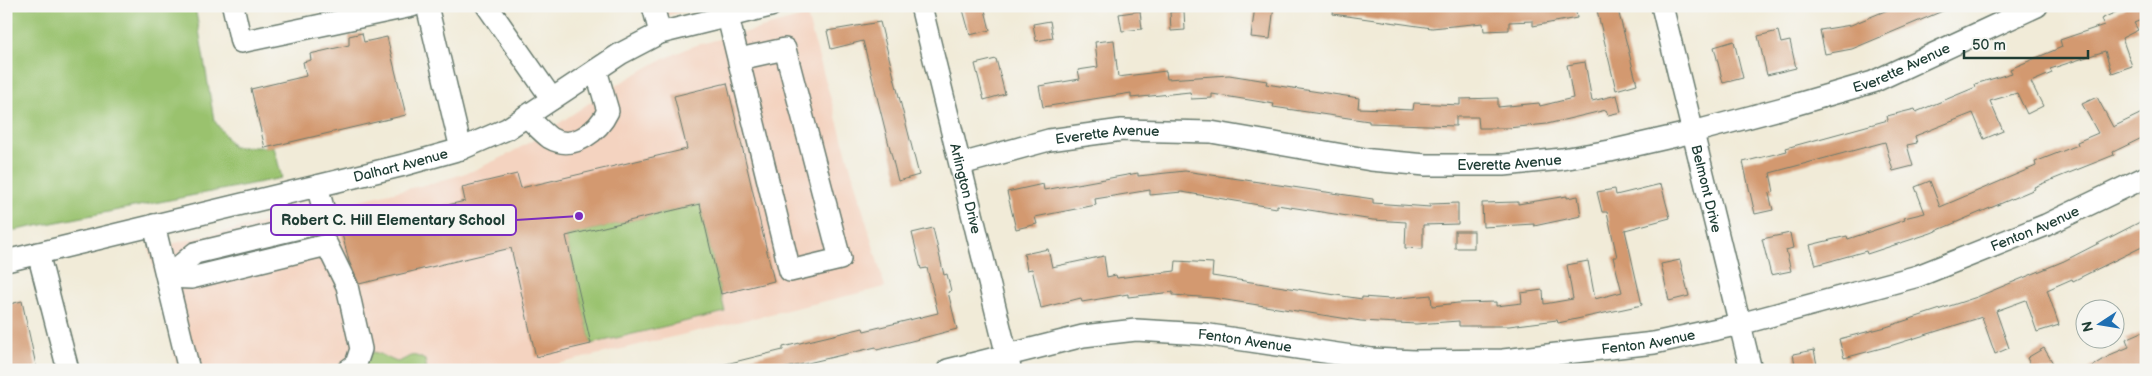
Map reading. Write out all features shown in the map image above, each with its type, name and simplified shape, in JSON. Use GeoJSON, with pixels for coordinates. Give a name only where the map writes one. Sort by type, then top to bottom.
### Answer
{"type":"FeatureCollection","features":[{"type":"Feature","properties":{"kind":"street"},"geometry":{"type":"LineString","coordinates":[[232,6],[241,42],[412,6]]}},
{"type":"Feature","properties":{"kind":"street"},"geometry":{"type":"LineString","coordinates":[[427,6],[460,150]]}},
{"type":"Feature","properties":{"kind":"street"},"geometry":{"type":"LineString","coordinates":[[487,6],[552,99]]}},
{"type":"Feature","properties":{"kind":"street"},"geometry":{"type":"LineString","coordinates":[[654,6],[660,33]]}},
{"type":"Feature","properties":{"kind":"street","name":"Dalhart Avenue"},"geometry":{"type":"LineString","coordinates":[[6,261],[460,150],[506,129],[620,54],[660,33],[770,6]]}},
{"type":"Feature","properties":{"kind":"street","name":"Arlington Drive"},"geometry":{"type":"LineString","coordinates":[[921,6],[1008,363]]}},
{"type":"Feature","properties":{"kind":"street","name":"Belmont Drive"},"geometry":{"type":"LineString","coordinates":[[1662,6],[1751,370]]}},
{"type":"Feature","properties":{"kind":"street","name":"Everette Avenue"},"geometry":{"type":"LineString","coordinates":[[961,164],[1049,140],[1122,130],[1211,132],[1370,160],[1454,166],[1504,165],[1562,159],[1610,151],[1693,132],[1873,82],[2037,6]]}},
{"type":"Feature","properties":{"kind":"street"},"geometry":{"type":"LineString","coordinates":[[728,17],[790,271],[840,259],[785,49],[739,59]]}},
{"type":"Feature","properties":{"kind":"street"},"geometry":{"type":"LineString","coordinates":[[526,116],[551,138],[565,142],[579,140],[592,134],[602,124],[608,111],[596,70]]}},
{"type":"Feature","properties":{"kind":"street","name":"Fenton Avenue"},"geometry":{"type":"LineString","coordinates":[[948,370],[1008,363],[1083,336],[1136,330],[1203,334],[1372,359],[1503,360],[1654,343],[1740,324],[1918,276],[2037,228],[2146,177]]}},
{"type":"Feature","properties":{"kind":"street"},"geometry":{"type":"LineString","coordinates":[[167,277],[195,254],[312,225],[324,211],[317,186]]}},
{"type":"Feature","properties":{"kind":"street"},"geometry":{"type":"LineString","coordinates":[[154,225],[189,370]]}},
{"type":"Feature","properties":{"kind":"street"},"geometry":{"type":"LineString","coordinates":[[167,277],[191,278],[327,244],[347,286],[361,349],[356,364],[348,370]]}},
{"type":"Feature","properties":{"kind":"street"},"geometry":{"type":"LineString","coordinates":[[38,253],[68,370]]}},
{"type":"Feature","properties":{"kind":"shaded area"},"geometry":{"type":"Polygon","coordinates":[[[664,6],[704,6],[666,16],[664,6]]]}},
{"type":"Feature","properties":{"kind":"shaded area"},"geometry":{"type":"Polygon","coordinates":[[[807,16],[885,287],[532,370],[178,370],[149,249],[437,182],[472,171],[505,156],[537,138],[613,87],[657,62],[693,46],[807,16]]]}},
{"type":"Feature","properties":{"kind":"green space"},"geometry":{"type":"Polygon","coordinates":[[[6,6],[195,6],[214,120],[233,147],[274,147],[282,178],[6,232],[6,6]]]}},
{"type":"Feature","properties":{"kind":"green space"},"geometry":{"type":"Polygon","coordinates":[[[700,204],[725,312],[591,344],[566,236],[700,204]]]}},
{"type":"Feature","properties":{"kind":"green space"},"geometry":{"type":"Polygon","coordinates":[[[374,352],[397,362],[410,356],[416,356],[425,360],[427,370],[355,370],[366,354],[374,352]]]}},
{"type":"Feature","properties":{"kind":"building"},"geometry":{"type":"Polygon","coordinates":[[[962,6],[984,6],[990,30],[970,35],[962,6]]]}},
{"type":"Feature","properties":{"kind":"building"},"geometry":{"type":"Polygon","coordinates":[[[1255,6],[1274,6],[1270,39],[1251,37],[1255,6]]]}},
{"type":"Feature","properties":{"kind":"building"},"geometry":{"type":"Polygon","coordinates":[[[1334,6],[1575,6],[1577,18],[1533,26],[1533,21],[1509,22],[1509,30],[1484,31],[1483,23],[1432,28],[1333,14],[1334,6]]]}},
{"type":"Feature","properties":{"kind":"building"},"geometry":{"type":"Polygon","coordinates":[[[1596,6],[1617,6],[1637,84],[1616,90],[1596,6]]]}},
{"type":"Feature","properties":{"kind":"building"},"geometry":{"type":"Polygon","coordinates":[[[1897,6],[1952,7],[1852,49],[1825,54],[1820,30],[1851,25],[1897,6]]]}},
{"type":"Feature","properties":{"kind":"building"},"geometry":{"type":"Polygon","coordinates":[[[2129,6],[2146,6],[2146,18],[2134,23],[2138,30],[2122,38],[2132,66],[2112,73],[2105,51],[2050,69],[2052,73],[2031,82],[2043,106],[2027,114],[2017,93],[1990,101],[2003,131],[1984,139],[1973,113],[1915,136],[1917,143],[1907,145],[1913,166],[1893,171],[1885,142],[1770,173],[1774,192],[1769,194],[1773,210],[1755,214],[1743,162],[1787,151],[1786,148],[1888,120],[1887,116],[1915,109],[1916,112],[1976,87],[1975,84],[2012,73],[2010,69],[2062,47],[2060,40],[2104,25],[2101,19],[2129,6]]]}},
{"type":"Feature","properties":{"kind":"building"},"geometry":{"type":"Polygon","coordinates":[[[1140,11],[1142,29],[1122,31],[1119,14],[1140,11]]]}},
{"type":"Feature","properties":{"kind":"building"},"geometry":{"type":"Polygon","coordinates":[[[1184,11],[1185,30],[1171,31],[1170,12],[1184,11]]]}},
{"type":"Feature","properties":{"kind":"building"},"geometry":{"type":"Polygon","coordinates":[[[1050,21],[1053,38],[1036,41],[1033,24],[1050,21]]]}},
{"type":"Feature","properties":{"kind":"building"},"geometry":{"type":"Polygon","coordinates":[[[880,22],[919,175],[898,181],[863,41],[831,49],[827,31],[880,22]]]}},
{"type":"Feature","properties":{"kind":"building"},"geometry":{"type":"Polygon","coordinates":[[[1778,31],[1781,43],[1790,41],[1796,68],[1767,75],[1758,36],[1778,31]]]}},
{"type":"Feature","properties":{"kind":"building"},"geometry":{"type":"Polygon","coordinates":[[[362,33],[364,42],[387,37],[406,115],[265,148],[251,89],[306,76],[303,62],[311,60],[310,54],[349,45],[349,36],[362,33]]]}},
{"type":"Feature","properties":{"kind":"building"},"geometry":{"type":"Polygon","coordinates":[[[1114,40],[1118,77],[1166,71],[1167,79],[1229,75],[1267,81],[1266,84],[1359,98],[1358,108],[1413,110],[1414,103],[1460,105],[1460,99],[1498,98],[1498,107],[1539,103],[1540,106],[1573,98],[1567,65],[1585,62],[1592,101],[1617,95],[1621,112],[1608,115],[1606,110],[1547,124],[1508,128],[1479,128],[1478,117],[1456,117],[1456,126],[1369,123],[1369,121],[1273,107],[1274,104],[1212,94],[1212,98],[1191,99],[1190,92],[1131,98],[1131,93],[1043,107],[1039,86],[1080,79],[1078,70],[1098,67],[1095,42],[1114,40]]]}},
{"type":"Feature","properties":{"kind":"building"},"geometry":{"type":"Polygon","coordinates":[[[1734,41],[1743,78],[1723,83],[1714,47],[1734,41]]]}},
{"type":"Feature","properties":{"kind":"building"},"geometry":{"type":"Polygon","coordinates":[[[996,59],[1005,94],[984,100],[975,64],[996,59]]]}},
{"type":"Feature","properties":{"kind":"building"},"geometry":{"type":"Polygon","coordinates":[[[727,83],[774,281],[721,294],[700,204],[566,236],[591,344],[536,357],[511,248],[359,284],[349,261],[341,230],[465,201],[462,187],[517,174],[521,188],[687,149],[674,96],[727,83]]]}},
{"type":"Feature","properties":{"kind":"building"},"geometry":{"type":"Polygon","coordinates":[[[2097,97],[2113,127],[2146,111],[2146,136],[2113,152],[2114,155],[2034,187],[2035,189],[1931,233],[1867,254],[1866,251],[1816,265],[1810,245],[1847,236],[1848,239],[1905,220],[1904,218],[1925,213],[1915,187],[1930,181],[1940,207],[2036,166],[2035,162],[2078,145],[2077,142],[2098,133],[2082,104],[2097,97]]]}},
{"type":"Feature","properties":{"kind":"building"},"geometry":{"type":"Polygon","coordinates":[[[1185,171],[1373,199],[1373,203],[1430,207],[1430,204],[1458,203],[1458,224],[1423,225],[1423,249],[1405,248],[1406,222],[1373,220],[1277,205],[1277,208],[1182,192],[1150,195],[1150,190],[1095,199],[1096,205],[1035,217],[1037,224],[1016,229],[1007,192],[1043,184],[1044,190],[1138,173],[1138,176],[1185,171]]]}},
{"type":"Feature","properties":{"kind":"building"},"geometry":{"type":"Polygon","coordinates":[[[1661,184],[1670,218],[1625,230],[1642,305],[1558,323],[1557,320],[1509,326],[1459,326],[1459,321],[1416,324],[1361,321],[1213,298],[1173,295],[1173,292],[1128,297],[1128,294],[1082,302],[1081,298],[1041,308],[1032,269],[1027,270],[1024,254],[1048,249],[1052,267],[1104,256],[1107,277],[1116,275],[1117,278],[1175,271],[1176,261],[1213,263],[1212,276],[1362,299],[1362,297],[1390,299],[1431,295],[1432,306],[1496,302],[1496,306],[1522,303],[1521,293],[1543,290],[1544,304],[1573,299],[1567,265],[1588,261],[1595,299],[1622,292],[1613,257],[1617,257],[1607,212],[1602,212],[1597,192],[1615,189],[1616,195],[1661,184]]]}},
{"type":"Feature","properties":{"kind":"building"},"geometry":{"type":"Polygon","coordinates":[[[1567,196],[1567,198],[1578,196],[1581,216],[1534,226],[1534,224],[1483,227],[1482,203],[1518,202],[1518,204],[1567,196]]]}},
{"type":"Feature","properties":{"kind":"building"},"geometry":{"type":"Polygon","coordinates":[[[2140,222],[2146,233],[2146,245],[2073,281],[2072,279],[2047,290],[2059,325],[2037,332],[2026,300],[1996,311],[2009,348],[1995,354],[1982,317],[1844,358],[1839,339],[1886,327],[1977,297],[2064,261],[2140,222]]]}},
{"type":"Feature","properties":{"kind":"building"},"geometry":{"type":"Polygon","coordinates":[[[933,228],[944,275],[947,274],[951,291],[948,292],[957,329],[877,350],[876,347],[778,370],[723,370],[722,365],[783,350],[783,347],[863,328],[864,331],[938,313],[927,268],[921,269],[912,233],[933,228]]]}},
{"type":"Feature","properties":{"kind":"building"},"geometry":{"type":"Polygon","coordinates":[[[1455,231],[1474,231],[1474,248],[1455,248],[1455,231]]]}},
{"type":"Feature","properties":{"kind":"building"},"geometry":{"type":"Polygon","coordinates":[[[1790,233],[1793,248],[1786,250],[1791,271],[1771,275],[1762,239],[1790,233]]]}},
{"type":"Feature","properties":{"kind":"building"},"geometry":{"type":"Polygon","coordinates":[[[1680,260],[1689,296],[1669,301],[1661,264],[1680,260]]]}},
{"type":"Feature","properties":{"kind":"building"},"geometry":{"type":"Polygon","coordinates":[[[22,301],[37,370],[6,370],[6,305],[22,301]]]}},
{"type":"Feature","properties":{"kind":"building"},"geometry":{"type":"Polygon","coordinates":[[[2142,332],[2146,340],[2146,365],[2135,370],[2087,370],[2112,354],[2129,347],[2126,339],[2142,332]]]}},
{"type":"Feature","properties":{"kind":"building"},"geometry":{"type":"Polygon","coordinates":[[[2044,348],[2057,370],[2033,370],[2027,358],[2044,348]]]}},
{"type":"Feature","properties":{"kind":"building"},"geometry":{"type":"Polygon","coordinates":[[[1814,350],[1818,370],[1796,370],[1793,354],[1814,350]]]}},
{"type":"Feature","properties":{"kind":"place","name":"Robert C. Hill Elementary School"},"geometry":{"type":"Point","coordinates":[579,216]}}]}
